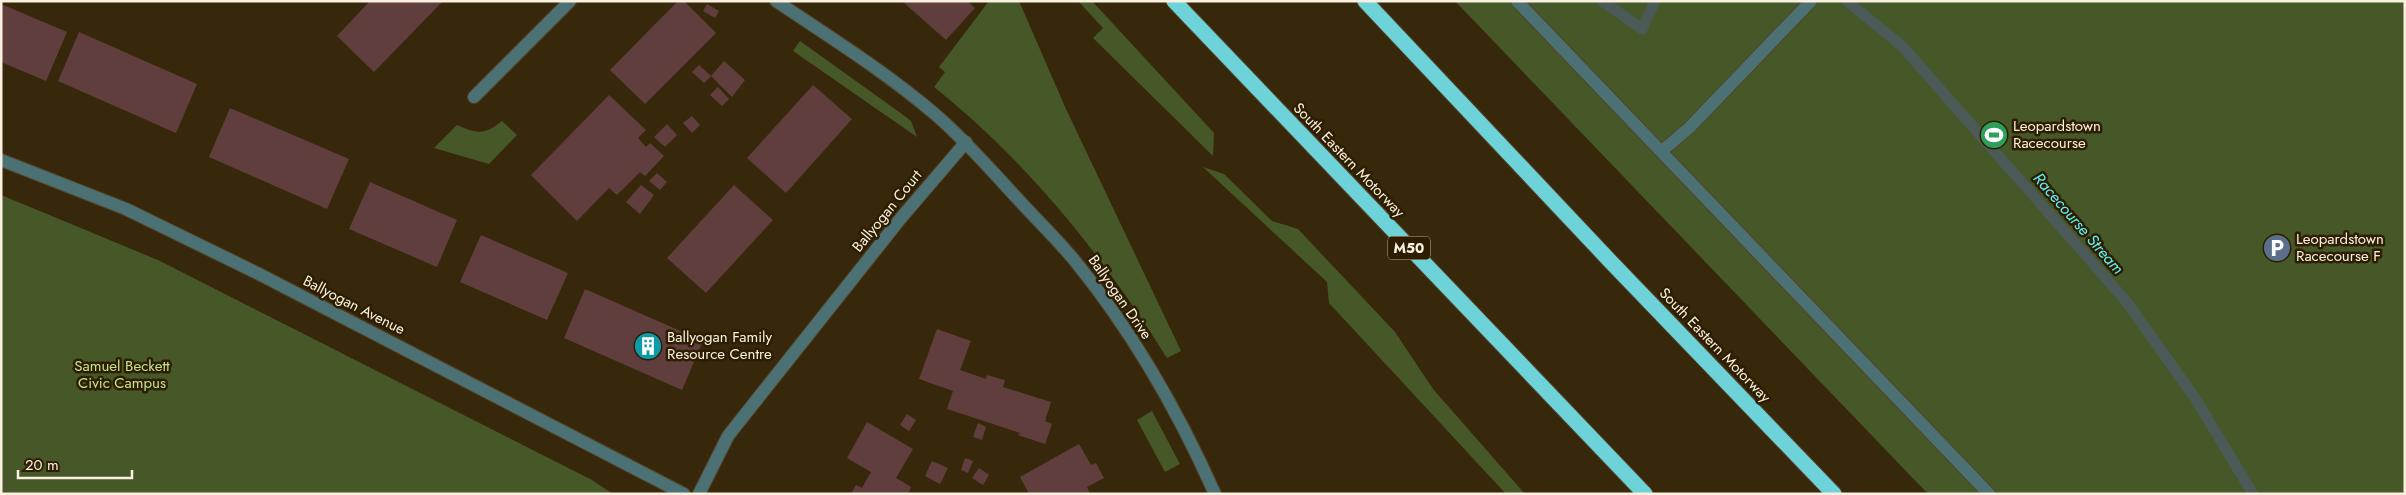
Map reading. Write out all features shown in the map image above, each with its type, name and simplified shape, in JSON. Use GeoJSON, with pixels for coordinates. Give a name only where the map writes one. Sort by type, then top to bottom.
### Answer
{"type":"FeatureCollection","features":[{"type":"Feature","properties":{"kind":"highway","name":"South Eastern Motorway"},"geometry":{"type":"LineString","coordinates":[[1174,1],[1645,494]]}},
{"type":"Feature","properties":{"kind":"highway","name":"South Eastern Motorway"},"geometry":{"type":"LineString","coordinates":[[1365,1],[1834,494]]}},
{"type":"Feature","properties":{"kind":"street"},"geometry":{"type":"LineString","coordinates":[[474,97],[570,1]]}},
{"type":"Feature","properties":{"kind":"street"},"geometry":{"type":"LineString","coordinates":[[776,1],[900,87],[966,142]]}},
{"type":"Feature","properties":{"kind":"street"},"geometry":{"type":"LineString","coordinates":[[1517,1],[1988,494]]}},
{"type":"Feature","properties":{"kind":"street"},"geometry":{"type":"LineString","coordinates":[[1662,151],[1690,127],[1811,1]]}},
{"type":"Feature","properties":{"kind":"street","name":"Ballyogan Court"},"geometry":{"type":"LineString","coordinates":[[699,494],[728,436],[901,218],[966,142]]}},
{"type":"Feature","properties":{"kind":"street","name":"Ballyogan Drive"},"geometry":{"type":"LineString","coordinates":[[966,142],[1074,260],[1110,309],[1157,380],[1199,458],[1215,494]]}},
{"type":"Feature","properties":{"kind":"street","name":"Ballyogan Avenue"},"geometry":{"type":"LineString","coordinates":[[1,160],[126,209],[258,274],[684,494]]}},
{"type":"Feature","properties":{"kind":"green space"},"geometry":{"type":"Polygon","coordinates":[[[989,1],[1019,1],[1066,109],[1181,351],[1167,358],[1117,284],[1062,213],[1001,147],[934,87],[945,72],[939,67],[989,1]]]}},
{"type":"Feature","properties":{"kind":"green space"},"geometry":{"type":"Polygon","coordinates":[[[1078,1],[1092,1],[1214,133],[1213,156],[1093,38],[1103,28],[1078,1]]]}},
{"type":"Feature","properties":{"kind":"green space","name":"Leopardstown Racecourse"},"geometry":{"type":"Polygon","coordinates":[[[1455,1],[2405,1],[2405,494],[1928,494],[1455,1]]]}},
{"type":"Feature","properties":{"kind":"green space"},"geometry":{"type":"Polygon","coordinates":[[[800,41],[911,121],[917,137],[793,51],[800,41]]]}},
{"type":"Feature","properties":{"kind":"green space"},"geometry":{"type":"Polygon","coordinates":[[[502,121],[517,135],[489,164],[434,148],[457,125],[481,132],[491,129],[502,121]]]}},
{"type":"Feature","properties":{"kind":"green space"},"geometry":{"type":"Polygon","coordinates":[[[1203,167],[1224,174],[1272,221],[1298,229],[1395,332],[1433,389],[1525,494],[1506,494],[1329,303],[1327,282],[1203,167]]]}},
{"type":"Feature","properties":{"kind":"green space","name":"Samuel Beckett Civic Campus"},"geometry":{"type":"Polygon","coordinates":[[[1,195],[158,260],[592,480],[613,494],[1,494],[1,195]]]}},
{"type":"Feature","properties":{"kind":"green space"},"geometry":{"type":"Polygon","coordinates":[[[1152,411],[1180,464],[1165,472],[1137,420],[1152,411]]]}},
{"type":"Feature","properties":{"kind":"building"},"geometry":{"type":"Polygon","coordinates":[[[370,1],[443,1],[374,72],[337,36],[370,1]]]}},
{"type":"Feature","properties":{"kind":"building"},"geometry":{"type":"Polygon","coordinates":[[[678,1],[684,1],[716,33],[645,104],[610,70],[678,1]]]}},
{"type":"Feature","properties":{"kind":"building"},"geometry":{"type":"Polygon","coordinates":[[[902,1],[967,1],[975,8],[946,40],[902,1]]]}},
{"type":"Feature","properties":{"kind":"building"},"geometry":{"type":"Polygon","coordinates":[[[1,4],[67,32],[46,81],[1,62],[1,4]]]}},
{"type":"Feature","properties":{"kind":"building"},"geometry":{"type":"Polygon","coordinates":[[[707,4],[719,11],[715,18],[703,11],[707,4]]]}},
{"type":"Feature","properties":{"kind":"building"},"geometry":{"type":"Polygon","coordinates":[[[79,32],[197,84],[176,133],[58,81],[79,32]]]}},
{"type":"Feature","properties":{"kind":"building"},"geometry":{"type":"Polygon","coordinates":[[[724,61],[745,80],[732,97],[711,76],[724,61]]]}},
{"type":"Feature","properties":{"kind":"building"},"geometry":{"type":"Polygon","coordinates":[[[699,65],[711,76],[704,83],[692,72],[699,65]]]}},
{"type":"Feature","properties":{"kind":"building"},"geometry":{"type":"Polygon","coordinates":[[[813,85],[852,119],[786,193],[747,158],[813,85]]]}},
{"type":"Feature","properties":{"kind":"building"},"geometry":{"type":"Polygon","coordinates":[[[718,87],[729,99],[722,106],[710,95],[718,87]]]}},
{"type":"Feature","properties":{"kind":"building"},"geometry":{"type":"Polygon","coordinates":[[[609,95],[646,130],[638,138],[646,147],[650,143],[664,156],[645,176],[640,172],[617,195],[609,188],[577,221],[531,175],[609,95]]]}},
{"type":"Feature","properties":{"kind":"building"},"geometry":{"type":"Polygon","coordinates":[[[230,108],[349,159],[327,209],[209,157],[230,108]]]}},
{"type":"Feature","properties":{"kind":"building"},"geometry":{"type":"Polygon","coordinates":[[[692,116],[700,125],[692,133],[683,123],[692,116]]]}},
{"type":"Feature","properties":{"kind":"building"},"geometry":{"type":"Polygon","coordinates":[[[667,124],[677,135],[665,147],[654,137],[667,124]]]}},
{"type":"Feature","properties":{"kind":"building"},"geometry":{"type":"Polygon","coordinates":[[[657,173],[667,182],[660,190],[649,181],[657,173]]]}},
{"type":"Feature","properties":{"kind":"building"},"geometry":{"type":"Polygon","coordinates":[[[370,182],[457,220],[437,267],[349,229],[370,182]]]}},
{"type":"Feature","properties":{"kind":"building"},"geometry":{"type":"Polygon","coordinates":[[[641,185],[654,195],[640,214],[626,202],[641,185]]]}},
{"type":"Feature","properties":{"kind":"building"},"geometry":{"type":"Polygon","coordinates":[[[734,185],[773,220],[706,293],[667,258],[734,185]]]}},
{"type":"Feature","properties":{"kind":"building"},"geometry":{"type":"Polygon","coordinates":[[[481,235],[568,273],[547,320],[460,282],[481,235]]]}},
{"type":"Feature","properties":{"kind":"building"},"geometry":{"type":"Polygon","coordinates":[[[585,289],[703,341],[682,390],[564,338],[585,289]]]}},
{"type":"Feature","properties":{"kind":"building"},"geometry":{"type":"Polygon","coordinates":[[[937,329],[971,341],[960,370],[986,379],[987,375],[1005,380],[1003,387],[1051,402],[1045,421],[1052,424],[1045,444],[1018,435],[1020,433],[947,409],[953,391],[919,379],[937,329]]]}},
{"type":"Feature","properties":{"kind":"building"},"geometry":{"type":"Polygon","coordinates":[[[907,414],[916,420],[909,431],[900,425],[907,414]]]}},
{"type":"Feature","properties":{"kind":"building"},"geometry":{"type":"Polygon","coordinates":[[[867,422],[913,449],[896,478],[911,487],[908,494],[851,494],[856,485],[862,488],[871,472],[847,458],[867,422]]]}},
{"type":"Feature","properties":{"kind":"building"},"geometry":{"type":"Polygon","coordinates":[[[978,423],[986,427],[982,440],[973,437],[978,423]]]}},
{"type":"Feature","properties":{"kind":"building"},"geometry":{"type":"Polygon","coordinates":[[[1079,444],[1091,465],[1096,463],[1104,478],[1087,487],[1090,494],[1029,494],[1020,477],[1079,444]]]}},
{"type":"Feature","properties":{"kind":"building"},"geometry":{"type":"Polygon","coordinates":[[[965,458],[973,461],[968,473],[961,470],[965,458]]]}},
{"type":"Feature","properties":{"kind":"building"},"geometry":{"type":"Polygon","coordinates":[[[932,461],[948,468],[940,484],[925,476],[932,461]]]}},
{"type":"Feature","properties":{"kind":"building"},"geometry":{"type":"Polygon","coordinates":[[[979,468],[989,475],[983,485],[972,478],[979,468]]]}},
{"type":"Feature","properties":{"kind":"waterway","name":"Racecourse Stream"},"geometry":{"type":"LineString","coordinates":[[1602,1],[1642,29],[1655,1]]}},
{"type":"Feature","properties":{"kind":"waterway","name":"Racecourse Stream"},"geometry":{"type":"LineString","coordinates":[[1847,1],[1902,46],[2126,301],[2195,398],[2253,494]]}},
{"type":"Feature","properties":{"kind":"place","name":"Leopardstown Racecourse"},"geometry":{"type":"Point","coordinates":[1994,135]}},
{"type":"Feature","properties":{"kind":"place","name":"Leopardstown Racecourse F"},"geometry":{"type":"Point","coordinates":[2277,248]}},
{"type":"Feature","properties":{"kind":"place","name":"Ballyogan Family Resource Centre"},"geometry":{"type":"Point","coordinates":[648,346]}}]}
